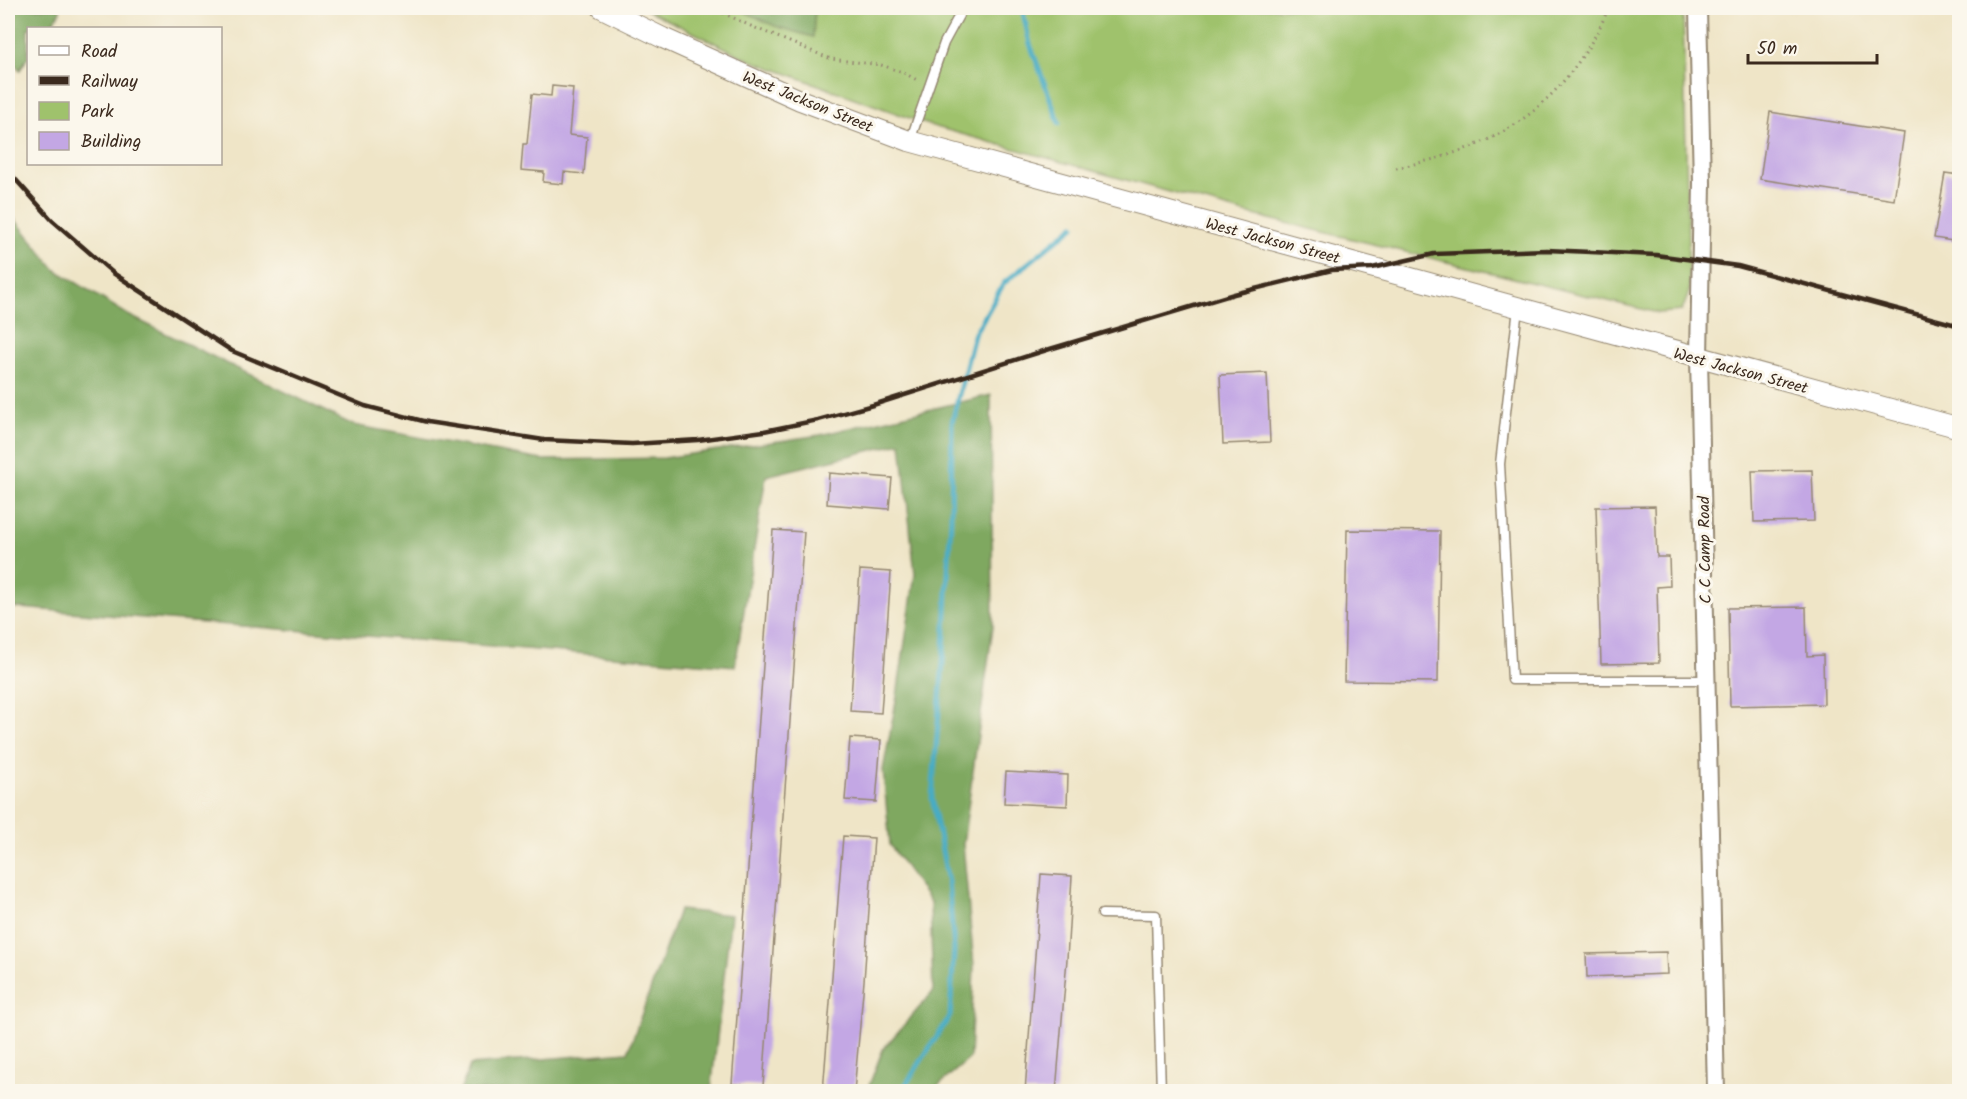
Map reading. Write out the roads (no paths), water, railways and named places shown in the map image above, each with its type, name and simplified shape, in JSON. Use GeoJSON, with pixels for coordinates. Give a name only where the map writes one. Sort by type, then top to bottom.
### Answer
{"type":"FeatureCollection","features":[{"type":"Feature","properties":{"kind":"street","name":"West Jackson Street"},"geometry":{"type":"LineString","coordinates":[[602,8],[800,100],[909,141],[1959,428]]}},
{"type":"Feature","properties":{"kind":"street","name":"C C Camp Road"},"geometry":{"type":"LineString","coordinates":[[1698,8],[1702,183],[1699,358],[1716,1092]]}},
{"type":"Feature","properties":{"kind":"lane"},"geometry":{"type":"LineString","coordinates":[[909,141],[944,43],[963,8]]}},
{"type":"Feature","properties":{"kind":"lane"},"geometry":{"type":"LineString","coordinates":[[1518,308],[1500,464],[1512,680],[1707,680]]}},
{"type":"Feature","properties":{"kind":"lane"},"geometry":{"type":"LineString","coordinates":[[1102,914],[1156,915],[1161,1092]]}},
{"type":"Feature","properties":{"kind":"waterway"},"geometry":{"type":"LineString","coordinates":[[1022,8],[1030,44],[1059,123]]}},
{"type":"Feature","properties":{"kind":"waterway"},"geometry":{"type":"LineString","coordinates":[[901,1092],[950,1016],[954,949],[948,882],[932,798],[944,649],[951,518],[952,422],[974,335],[1004,283],[1074,226]]}},
{"type":"Feature","properties":{"kind":"railway"},"geometry":{"type":"LineString","coordinates":[[8,171],[52,220],[113,273],[232,351],[365,406],[427,422],[544,440],[632,444],[698,440],[764,431],[818,420],[1234,294],[1332,270],[1372,268],[1434,254],[1547,250],[1656,255],[1738,266],[1960,326]]}}]}
